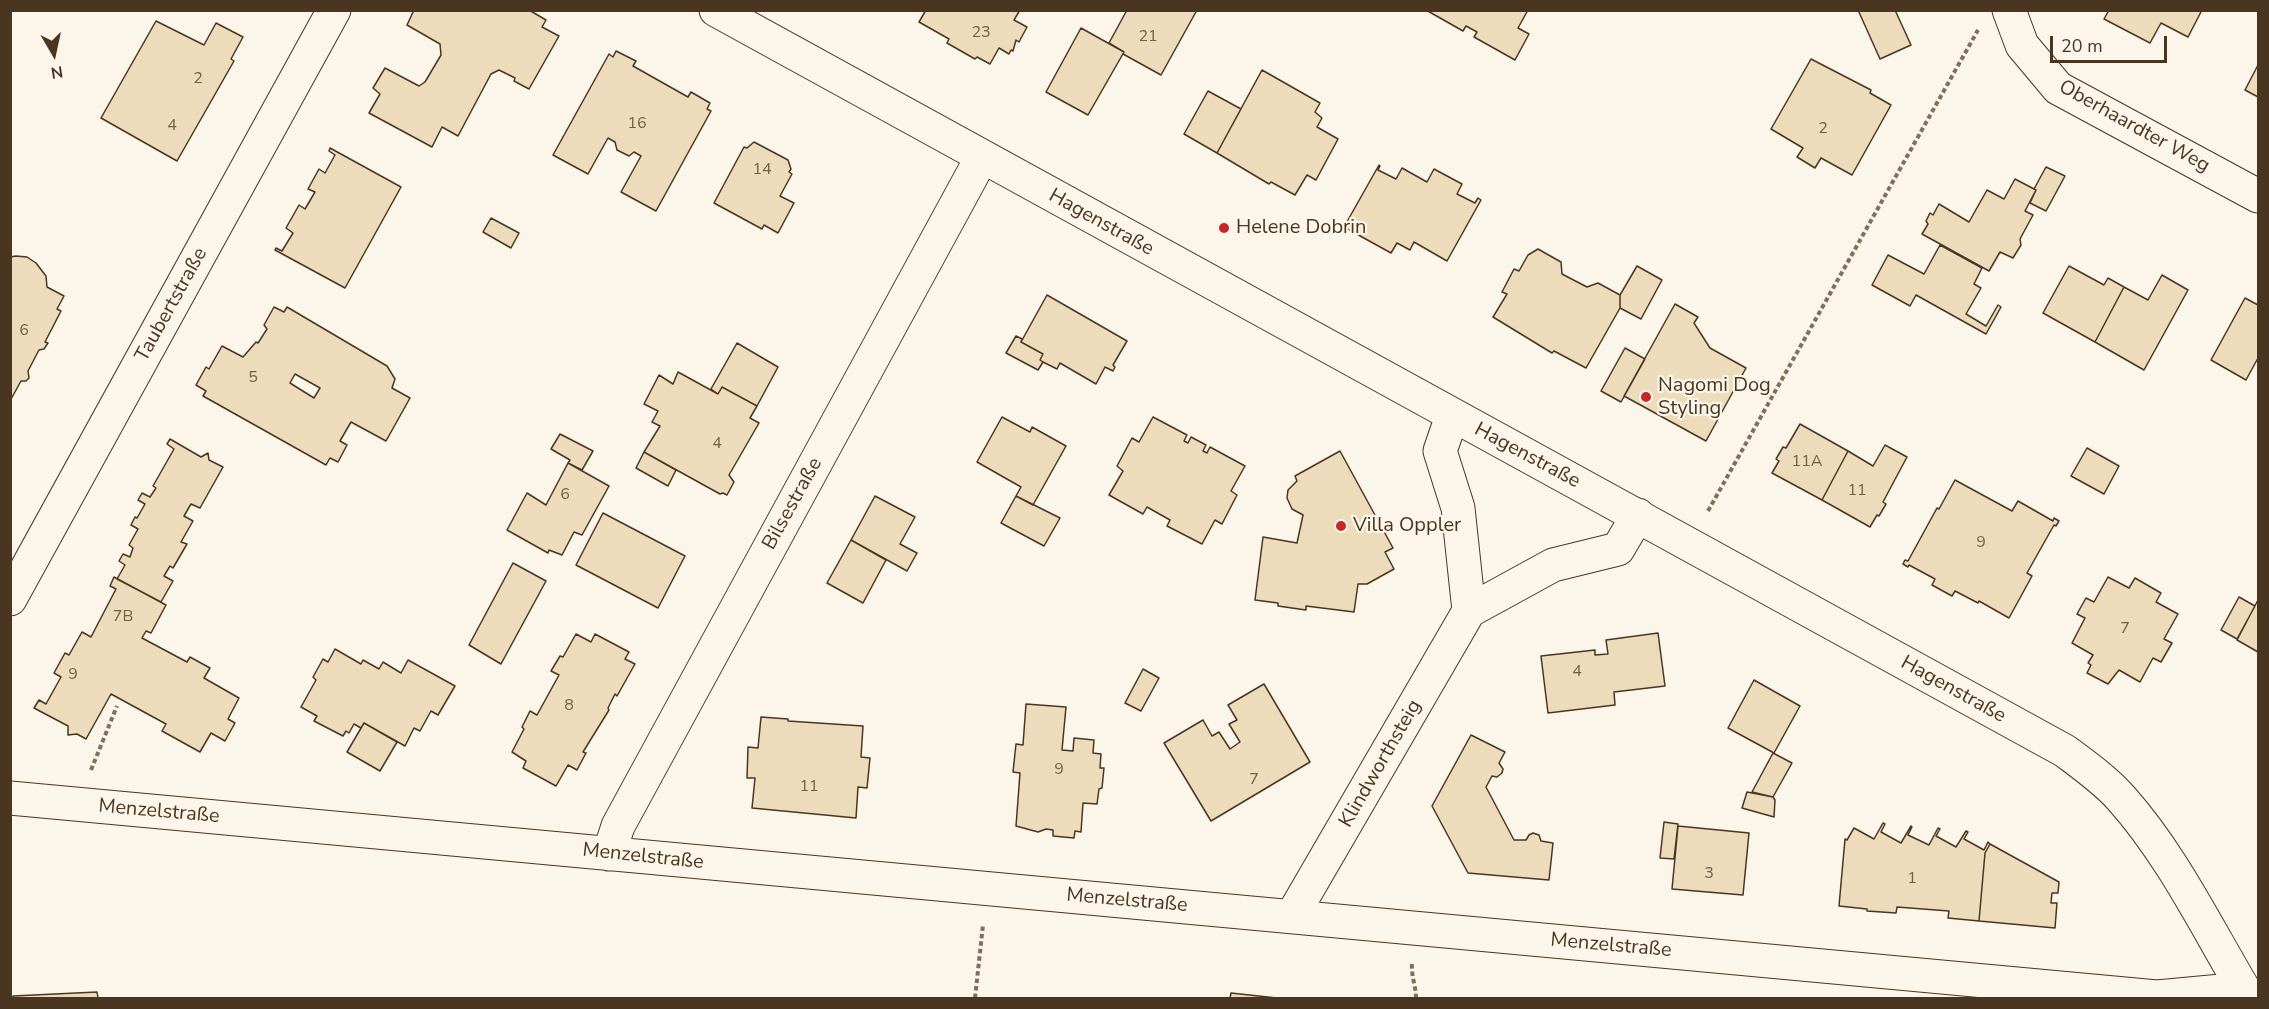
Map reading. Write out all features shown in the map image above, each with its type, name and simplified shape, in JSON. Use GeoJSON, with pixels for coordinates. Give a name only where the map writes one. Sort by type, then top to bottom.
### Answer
{"type":"FeatureCollection","features":[{"type":"Feature","properties":{"kind":"street","name":"Taubertstraße"},"geometry":{"type":"LineString","coordinates":[[10,599],[334,10]]}},
{"type":"Feature","properties":{"kind":"street","name":"Hagenstraße"},"geometry":{"type":"LineString","coordinates":[[716,10],[2065,751],[2095,773],[2120,796],[2162,850],[2243,995]]}},
{"type":"Feature","properties":{"kind":"street","name":"Oberhaardter Weg"},"geometry":{"type":"LineString","coordinates":[[2009,10],[2022,45],[2058,88],[2259,196]]}},
{"type":"Feature","properties":{"kind":"street","name":"Bilsestraße"},"geometry":{"type":"LineString","coordinates":[[609,854],[618,826],[982,157]]}},
{"type":"Feature","properties":{"kind":"street"},"geometry":{"type":"LineString","coordinates":[[1452,416],[1440,451],[1458,508],[1469,611],[1553,565],[1618,549],[1638,515]]}},
{"type":"Feature","properties":{"kind":"street","name":"Klindworthsteig"},"geometry":{"type":"LineString","coordinates":[[1292,916],[1469,611]]}},
{"type":"Feature","properties":{"kind":"street","name":"Menzelstraße"},"geometry":{"type":"LineString","coordinates":[[10,798],[2157,997],[2243,995]]}},
{"type":"Feature","properties":{"kind":"path"},"geometry":{"type":"LineString","coordinates":[[1708,511],[1980,27]]}},
{"type":"Feature","properties":{"kind":"path"},"geometry":{"type":"LineString","coordinates":[[88,777],[117,706]]}},
{"type":"Feature","properties":{"kind":"path"},"geometry":{"type":"LineString","coordinates":[[975,999],[984,916]]}},
{"type":"Feature","properties":{"kind":"path"},"geometry":{"type":"LineString","coordinates":[[1413,956],[1411,974],[1416,989],[1416,999]]}},
{"type":"Feature","properties":{"kind":"building"},"geometry":{"type":"Polygon","coordinates":[[[414,10],[529,10],[546,20],[542,27],[559,36],[529,89],[514,81],[515,78],[499,70],[491,74],[458,136],[442,127],[432,147],[369,113],[380,94],[373,88],[385,68],[419,86],[425,82],[441,55],[440,44],[407,25],[414,10]]]}},
{"type":"Feature","properties":{"kind":"building"},"geometry":{"type":"Polygon","coordinates":[[[926,10],[1020,10],[1014,20],[1027,27],[1019,42],[1016,40],[1013,51],[1011,50],[1009,54],[999,48],[990,64],[977,57],[975,59],[947,43],[949,39],[919,22],[926,10]]]}},
{"type":"Feature","properties":{"kind":"building"},"geometry":{"type":"Polygon","coordinates":[[[1127,10],[1197,10],[1161,75],[1123,54],[1124,52],[1109,43],[1127,10]]]}},
{"type":"Feature","properties":{"kind":"building"},"geometry":{"type":"Polygon","coordinates":[[[1426,10],[1528,10],[1518,28],[1529,34],[1515,60],[1474,37],[1477,32],[1466,26],[1463,31],[1426,10]]]}},
{"type":"Feature","properties":{"kind":"building"},"geometry":{"type":"Polygon","coordinates":[[[1858,10],[1895,10],[1911,45],[1880,59],[1858,10]]]}},
{"type":"Feature","properties":{"kind":"building"},"geometry":{"type":"Polygon","coordinates":[[[2109,10],[2202,10],[2188,37],[2161,23],[2150,43],[2104,19],[2109,10]]]}},
{"type":"Feature","properties":{"kind":"building"},"geometry":{"type":"Polygon","coordinates":[[[156,21],[204,45],[216,23],[243,37],[231,59],[234,61],[177,161],[101,118],[156,21]]]}},
{"type":"Feature","properties":{"kind":"building"},"geometry":{"type":"Polygon","coordinates":[[[1081,28],[1124,52],[1088,115],[1046,92],[1081,28]]]}},
{"type":"Feature","properties":{"kind":"building"},"geometry":{"type":"Polygon","coordinates":[[[616,51],[636,61],[633,66],[688,97],[691,92],[710,103],[707,109],[711,111],[656,211],[621,192],[641,156],[634,152],[629,156],[617,150],[615,142],[608,138],[588,174],[553,155],[609,54],[613,57],[616,51]]]}},
{"type":"Feature","properties":{"kind":"building"},"geometry":{"type":"Polygon","coordinates":[[[1811,59],[1871,90],[1870,93],[1891,105],[1852,175],[1821,158],[1815,168],[1797,157],[1803,148],[1771,129],[1811,59]]]}},
{"type":"Feature","properties":{"kind":"building"},"geometry":{"type":"Polygon","coordinates":[[[2258,65],[2258,97],[2245,90],[2258,65]]]}},
{"type":"Feature","properties":{"kind":"building"},"geometry":{"type":"Polygon","coordinates":[[[1262,70],[1320,103],[1315,112],[1322,118],[1317,127],[1338,139],[1316,180],[1307,175],[1295,195],[1271,182],[1269,184],[1217,153],[1262,70]]]}},
{"type":"Feature","properties":{"kind":"building"},"geometry":{"type":"Polygon","coordinates":[[[1208,91],[1241,109],[1217,153],[1184,134],[1208,91]]]}},
{"type":"Feature","properties":{"kind":"building"},"geometry":{"type":"Polygon","coordinates":[[[754,142],[788,160],[791,169],[789,172],[792,174],[780,196],[794,203],[778,233],[764,225],[762,229],[714,203],[744,147],[747,148],[754,142]]]}},
{"type":"Feature","properties":{"kind":"building"},"geometry":{"type":"Polygon","coordinates":[[[330,148],[401,187],[345,288],[275,250],[276,248],[282,251],[293,233],[286,228],[299,205],[305,209],[315,192],[308,189],[319,169],[325,173],[335,155],[329,151],[330,148]]]}},
{"type":"Feature","properties":{"kind":"building"},"geometry":{"type":"Polygon","coordinates":[[[1379,165],[1378,170],[1396,179],[1402,168],[1427,182],[1434,169],[1462,184],[1457,194],[1475,203],[1478,198],[1481,200],[1447,261],[1414,242],[1410,250],[1397,243],[1391,253],[1344,227],[1379,165]]]}},
{"type":"Feature","properties":{"kind":"building"},"geometry":{"type":"Polygon","coordinates":[[[2046,167],[2065,176],[2046,211],[2030,203],[2036,190],[2034,189],[2046,167]]]}},
{"type":"Feature","properties":{"kind":"building"},"geometry":{"type":"Polygon","coordinates":[[[2015,179],[2036,190],[2025,211],[2033,215],[2013,258],[2000,252],[1989,271],[1922,234],[1928,224],[1926,221],[1930,213],[1933,215],[1939,204],[1969,222],[1987,190],[2004,199],[2015,179]]]}},
{"type":"Feature","properties":{"kind":"building"},"geometry":{"type":"Polygon","coordinates":[[[491,218],[519,233],[511,248],[483,232],[491,218]]]}},
{"type":"Feature","properties":{"kind":"building"},"geometry":{"type":"Polygon","coordinates":[[[1940,245],[1982,268],[1974,284],[1981,288],[1966,314],[1986,326],[1998,305],[2001,307],[1986,334],[1916,295],[1910,306],[1872,285],[1888,255],[1924,274],[1940,245]]]}},
{"type":"Feature","properties":{"kind":"building"},"geometry":{"type":"Polygon","coordinates":[[[1538,249],[1561,262],[1562,274],[1587,287],[1598,283],[1620,295],[1620,308],[1586,368],[1554,351],[1552,353],[1493,317],[1507,294],[1502,292],[1514,269],[1519,271],[1528,255],[1538,249]]]}},
{"type":"Feature","properties":{"kind":"building"},"geometry":{"type":"Polygon","coordinates":[[[10,257],[27,257],[36,263],[46,276],[47,287],[64,296],[57,309],[61,311],[45,342],[48,343],[44,349],[39,350],[28,371],[29,378],[21,381],[10,401],[10,257]]]}},
{"type":"Feature","properties":{"kind":"building"},"geometry":{"type":"Polygon","coordinates":[[[1637,266],[1662,280],[1641,319],[1620,308],[1620,295],[1637,266]]]}},
{"type":"Feature","properties":{"kind":"building"},"geometry":{"type":"Polygon","coordinates":[[[2069,266],[2104,285],[2108,278],[2124,287],[2095,342],[2043,313],[2069,266]]]}},
{"type":"Feature","properties":{"kind":"building"},"geometry":{"type":"Polygon","coordinates":[[[2162,275],[2188,290],[2144,370],[2095,342],[2124,287],[2148,300],[2162,275]]]}},
{"type":"Feature","properties":{"kind":"building"},"geometry":{"type":"Polygon","coordinates":[[[1047,295],[1127,341],[1113,365],[1115,367],[1113,371],[1105,367],[1096,384],[1060,363],[1057,369],[1043,362],[1040,360],[1043,354],[1021,342],[1047,295]]]}},
{"type":"Feature","properties":{"kind":"building"},"geometry":{"type":"Polygon","coordinates":[[[2245,298],[2258,305],[2258,358],[2246,380],[2211,360],[2245,298]]]}},
{"type":"Feature","properties":{"kind":"building"},"geometry":{"type":"Polygon","coordinates":[[[1675,304],[1698,317],[1694,323],[1710,348],[1746,368],[1706,441],[1624,396],[1675,304]]]}},
{"type":"Feature","properties":{"kind":"building"},"geometry":{"type":"Polygon","coordinates":[[[274,307],[284,312],[287,307],[387,366],[395,379],[392,388],[410,398],[386,441],[351,422],[340,441],[347,445],[338,462],[330,458],[326,465],[203,396],[206,391],[196,385],[206,367],[209,369],[222,346],[243,357],[256,342],[258,343],[267,329],[264,325],[274,307]],[[295,374],[290,383],[314,398],[320,388],[295,374]]]}},
{"type":"Feature","properties":{"kind":"building"},"geometry":{"type":"Polygon","coordinates":[[[1016,336],[1022,339],[1021,342],[1043,354],[1040,360],[1043,362],[1038,370],[1006,353],[1016,336]]]}},
{"type":"Feature","properties":{"kind":"building"},"geometry":{"type":"Polygon","coordinates":[[[737,343],[778,367],[757,406],[722,387],[718,394],[711,389],[737,343]]]}},
{"type":"Feature","properties":{"kind":"building"},"geometry":{"type":"Polygon","coordinates":[[[1625,348],[1645,359],[1621,402],[1601,391],[1625,348]]]}},
{"type":"Feature","properties":{"kind":"building"},"geometry":{"type":"Polygon","coordinates":[[[678,372],[718,394],[722,387],[757,406],[750,418],[759,423],[729,475],[734,482],[727,495],[720,494],[644,452],[660,426],[652,422],[658,411],[644,404],[659,375],[673,384],[678,372]]]}},
{"type":"Feature","properties":{"kind":"building"},"geometry":{"type":"Polygon","coordinates":[[[1002,417],[1030,432],[1032,427],[1066,446],[1033,505],[1016,496],[1021,487],[977,462],[1002,417]]]}},
{"type":"Feature","properties":{"kind":"building"},"geometry":{"type":"Polygon","coordinates":[[[1153,417],[1187,435],[1184,441],[1188,443],[1191,437],[1206,445],[1203,451],[1207,453],[1210,447],[1245,466],[1231,491],[1237,495],[1222,524],[1215,520],[1202,544],[1167,526],[1170,520],[1147,507],[1143,514],[1109,495],[1123,471],[1117,466],[1132,438],[1139,442],[1153,417]]]}},
{"type":"Feature","properties":{"kind":"building"},"geometry":{"type":"Polygon","coordinates":[[[1800,424],[1848,451],[1822,500],[1772,473],[1779,461],[1776,459],[1783,447],[1786,448],[1800,424]]]}},
{"type":"Feature","properties":{"kind":"building"},"geometry":{"type":"Polygon","coordinates":[[[560,434],[593,451],[582,470],[568,463],[570,460],[551,449],[560,434]]]}},
{"type":"Feature","properties":{"kind":"building"},"geometry":{"type":"Polygon","coordinates":[[[170,439],[201,457],[208,453],[209,460],[223,467],[200,508],[191,504],[184,516],[193,521],[181,542],[187,544],[173,568],[170,566],[164,576],[173,581],[161,602],[117,579],[125,565],[119,561],[123,554],[130,557],[133,548],[129,545],[138,529],[131,525],[145,504],[138,500],[142,493],[150,497],[156,488],[153,486],[174,449],[167,444],[170,439]]]}},
{"type":"Feature","properties":{"kind":"building"},"geometry":{"type":"Polygon","coordinates":[[[1885,445],[1907,457],[1883,502],[1886,504],[1870,527],[1822,500],[1848,451],[1873,466],[1885,445]]]}},
{"type":"Feature","properties":{"kind":"building"},"geometry":{"type":"Polygon","coordinates":[[[2087,448],[2119,466],[2104,494],[2071,476],[2087,448]]]}},
{"type":"Feature","properties":{"kind":"building","name":"Villa Oppler"},"geometry":{"type":"Polygon","coordinates":[[[1340,451],[1393,548],[1385,552],[1394,569],[1367,584],[1358,584],[1354,612],[1306,606],[1306,610],[1255,600],[1263,537],[1297,543],[1303,515],[1292,509],[1287,498],[1288,490],[1297,481],[1295,476],[1340,451]]]}},
{"type":"Feature","properties":{"kind":"building"},"geometry":{"type":"Polygon","coordinates":[[[644,452],[676,470],[668,486],[636,468],[644,452]]]}},
{"type":"Feature","properties":{"kind":"building"},"geometry":{"type":"Polygon","coordinates":[[[568,463],[609,486],[582,535],[574,532],[562,555],[549,550],[548,553],[507,530],[527,493],[546,505],[568,463]]]}},
{"type":"Feature","properties":{"kind":"building"},"geometry":{"type":"Polygon","coordinates":[[[1955,480],[2012,511],[2018,501],[2053,521],[2054,518],[2059,521],[2056,526],[2054,525],[2027,573],[2032,576],[2009,618],[1955,591],[1952,596],[1932,585],[1935,579],[1903,564],[1905,560],[1908,561],[1955,480]]]}},
{"type":"Feature","properties":{"kind":"building"},"geometry":{"type":"Polygon","coordinates":[[[875,496],[915,517],[900,544],[917,553],[907,571],[851,540],[875,496]]]}},
{"type":"Feature","properties":{"kind":"building"},"geometry":{"type":"Polygon","coordinates":[[[1016,496],[1060,518],[1044,546],[1001,523],[1016,496]]]}},
{"type":"Feature","properties":{"kind":"building"},"geometry":{"type":"Polygon","coordinates":[[[603,513],[685,556],[658,608],[576,565],[603,513]]]}},
{"type":"Feature","properties":{"kind":"building"},"geometry":{"type":"Polygon","coordinates":[[[851,540],[886,560],[863,603],[827,583],[851,540]]]}},
{"type":"Feature","properties":{"kind":"building"},"geometry":{"type":"Polygon","coordinates":[[[513,563],[546,581],[501,664],[469,645],[513,563]]]}},
{"type":"Feature","properties":{"kind":"building"},"geometry":{"type":"Polygon","coordinates":[[[114,577],[166,605],[151,633],[146,631],[142,638],[187,662],[190,657],[210,668],[204,678],[239,698],[228,719],[235,723],[225,741],[211,733],[200,752],[162,731],[166,724],[111,694],[86,739],[77,734],[68,735],[68,726],[34,708],[39,700],[46,704],[61,677],[54,673],[65,653],[69,655],[82,632],[91,637],[116,589],[110,586],[114,577]]]}},
{"type":"Feature","properties":{"kind":"building"},"geometry":{"type":"Polygon","coordinates":[[[2108,577],[2129,588],[2135,578],[2161,593],[2156,602],[2178,614],[2164,639],[2172,643],[2161,662],[2153,658],[2140,682],[2119,670],[2108,684],[2087,673],[2091,665],[2088,663],[2093,655],[2072,643],[2085,618],[2077,614],[2086,598],[2094,602],[2108,577]]]}},
{"type":"Feature","properties":{"kind":"building"},"geometry":{"type":"Polygon","coordinates":[[[2239,597],[2255,606],[2237,639],[2221,630],[2239,597]]]}},
{"type":"Feature","properties":{"kind":"building"},"geometry":{"type":"Polygon","coordinates":[[[2258,600],[2258,652],[2237,640],[2258,600]]]}},
{"type":"Feature","properties":{"kind":"building"},"geometry":{"type":"Polygon","coordinates":[[[1658,633],[1665,686],[1614,692],[1615,705],[1548,713],[1541,656],[1595,650],[1595,655],[1608,654],[1606,640],[1658,633]]]}},
{"type":"Feature","properties":{"kind":"building"},"geometry":{"type":"Polygon","coordinates":[[[576,634],[591,642],[595,634],[629,652],[625,659],[635,664],[617,696],[615,694],[609,710],[583,752],[586,753],[577,770],[568,765],[556,786],[523,768],[526,761],[512,752],[530,711],[537,715],[559,675],[551,671],[560,656],[563,657],[576,634]]]}},
{"type":"Feature","properties":{"kind":"building"},"geometry":{"type":"Polygon","coordinates":[[[335,649],[361,664],[363,660],[379,669],[383,662],[401,673],[408,660],[455,686],[438,715],[431,711],[420,731],[414,728],[405,746],[364,723],[361,728],[354,724],[349,733],[346,731],[343,736],[314,721],[317,716],[301,707],[316,680],[313,677],[323,659],[328,662],[335,649]]]}},
{"type":"Feature","properties":{"kind":"building"},"geometry":{"type":"Polygon","coordinates":[[[1143,669],[1159,678],[1141,711],[1125,703],[1143,669]]]}},
{"type":"Feature","properties":{"kind":"building"},"geometry":{"type":"Polygon","coordinates":[[[1754,680],[1800,706],[1774,753],[1728,728],[1754,680]]]}},
{"type":"Feature","properties":{"kind":"building"},"geometry":{"type":"Polygon","coordinates":[[[1264,684],[1310,762],[1211,821],[1164,743],[1203,720],[1212,736],[1219,732],[1230,749],[1240,742],[1229,724],[1237,720],[1228,705],[1264,684]]]}},
{"type":"Feature","properties":{"kind":"building"},"geometry":{"type":"Polygon","coordinates":[[[1026,704],[1066,707],[1062,750],[1073,751],[1074,738],[1094,740],[1093,753],[1101,754],[1100,768],[1104,768],[1102,788],[1099,789],[1097,804],[1083,803],[1081,832],[1075,831],[1074,838],[1053,836],[1053,830],[1046,829],[1038,832],[1016,826],[1020,773],[1013,772],[1016,744],[1023,745],[1026,704]]]}},
{"type":"Feature","properties":{"kind":"building"},"geometry":{"type":"Polygon","coordinates":[[[761,717],[863,726],[861,757],[870,758],[867,788],[858,787],[856,818],[752,808],[755,778],[747,778],[748,747],[758,748],[761,717]]]}},
{"type":"Feature","properties":{"kind":"building"},"geometry":{"type":"Polygon","coordinates":[[[364,723],[397,742],[380,771],[347,752],[364,723]]]}},
{"type":"Feature","properties":{"kind":"building"},"geometry":{"type":"Polygon","coordinates":[[[1471,735],[1505,752],[1499,763],[1503,769],[1502,773],[1497,777],[1492,776],[1486,787],[1514,840],[1526,840],[1533,833],[1539,835],[1541,841],[1553,843],[1549,880],[1468,873],[1432,806],[1471,735]]]}},
{"type":"Feature","properties":{"kind":"building"},"geometry":{"type":"Polygon","coordinates":[[[1773,753],[1792,763],[1773,797],[1752,792],[1773,753]]]}},
{"type":"Feature","properties":{"kind":"building"},"geometry":{"type":"Polygon","coordinates":[[[1747,792],[1773,797],[1775,800],[1774,817],[1742,808],[1747,792]]]}},
{"type":"Feature","properties":{"kind":"building"},"geometry":{"type":"Polygon","coordinates":[[[1664,822],[1678,824],[1674,859],[1660,858],[1664,822]]]}},
{"type":"Feature","properties":{"kind":"building"},"geometry":{"type":"Polygon","coordinates":[[[1883,823],[1885,824],[1881,832],[1901,843],[1911,826],[1908,835],[1929,845],[1938,828],[1940,829],[1936,836],[1956,847],[1966,831],[1968,832],[1964,839],[1984,850],[1988,842],[1990,844],[1985,853],[1979,921],[1948,918],[1949,911],[1897,907],[1896,913],[1839,906],[1845,839],[1847,840],[1854,828],[1874,839],[1883,823]]]}},
{"type":"Feature","properties":{"kind":"building"},"geometry":{"type":"Polygon","coordinates":[[[1678,826],[1749,833],[1743,895],[1672,889],[1678,826]]]}},
{"type":"Feature","properties":{"kind":"building"},"geometry":{"type":"Polygon","coordinates":[[[1990,844],[2059,882],[2058,893],[2052,893],[2051,903],[2057,903],[2055,928],[1979,921],[1985,853],[1990,844]]]}},
{"type":"Feature","properties":{"kind":"building"},"geometry":{"type":"Polygon","coordinates":[[[97,992],[98,998],[13,998],[13,996],[97,992]]]}},
{"type":"Feature","properties":{"kind":"building"},"geometry":{"type":"Polygon","coordinates":[[[1231,993],[1277,998],[1230,998],[1231,993]]]}},
{"type":"Feature","properties":{"kind":"place","name":"Helene Dobrin"},"geometry":{"type":"Point","coordinates":[1224,228]}},
{"type":"Feature","properties":{"kind":"place","name":"Nagomi Dog Styling"},"geometry":{"type":"Point","coordinates":[1646,397]}},
{"type":"Feature","properties":{"kind":"place","name":"Villa Oppler"},"geometry":{"type":"Point","coordinates":[1341,526]}}]}
